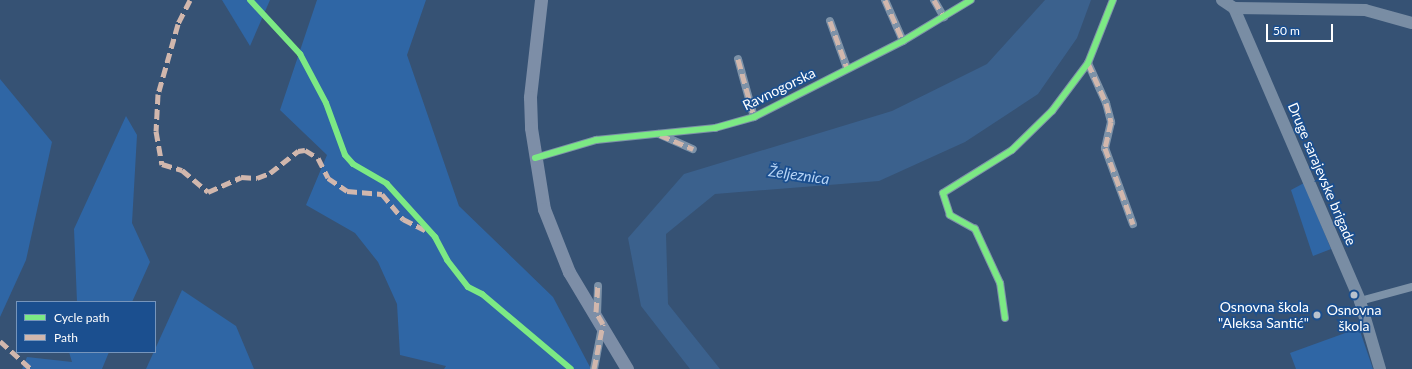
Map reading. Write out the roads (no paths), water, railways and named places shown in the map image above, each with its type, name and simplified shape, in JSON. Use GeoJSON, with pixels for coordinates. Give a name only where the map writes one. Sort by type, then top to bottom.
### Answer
{"type":"FeatureCollection","features":[{"type":"Feature","properties":{"kind":"main road"},"geometry":{"type":"LineString","coordinates":[[541,0],[531,67],[535,158],[555,240],[601,330],[627,369]]}},
{"type":"Feature","properties":{"kind":"main road"},"geometry":{"type":"LineString","coordinates":[[1222,0],[1234,8],[1365,10],[1412,23]]}},
{"type":"Feature","properties":{"kind":"main road","name":"Druge sarajevske brigade"},"geometry":{"type":"LineString","coordinates":[[1234,8],[1360,301],[1380,369]]}},
{"type":"Feature","properties":{"kind":"street"},"geometry":{"type":"LineString","coordinates":[[885,0],[903,41]]}},
{"type":"Feature","properties":{"kind":"street"},"geometry":{"type":"LineString","coordinates":[[934,0],[944,17]]}},
{"type":"Feature","properties":{"kind":"street","name":"Ravnogorska"},"geometry":{"type":"LineString","coordinates":[[535,158],[596,140],[715,128],[754,117],[847,68],[903,41],[971,0]]}},
{"type":"Feature","properties":{"kind":"street"},"geometry":{"type":"LineString","coordinates":[[1005,318],[1000,283],[975,229],[950,216],[943,194],[1012,150],[1052,111],[1088,64],[1113,0]]}},
{"type":"Feature","properties":{"kind":"street"},"geometry":{"type":"LineString","coordinates":[[830,21],[847,68]]}},
{"type":"Feature","properties":{"kind":"street"},"geometry":{"type":"LineString","coordinates":[[738,60],[754,117]]}},
{"type":"Feature","properties":{"kind":"street"},"geometry":{"type":"LineString","coordinates":[[1088,64],[1106,103],[1111,122],[1105,148],[1134,224]]}},
{"type":"Feature","properties":{"kind":"street"},"geometry":{"type":"LineString","coordinates":[[659,134],[693,149]]}},
{"type":"Feature","properties":{"kind":"street"},"geometry":{"type":"LineString","coordinates":[[594,369],[603,324],[596,312],[598,286]]}},
{"type":"Feature","properties":{"kind":"street"},"geometry":{"type":"LineString","coordinates":[[1360,301],[1412,287]]}},
{"type":"Feature","properties":{"kind":"water","name":"Željeznica"},"geometry":{"type":"Polygon","coordinates":[[[1045,0],[1091,0],[1077,38],[1038,94],[965,142],[879,181],[715,194],[666,234],[668,304],[720,369],[690,369],[641,306],[628,238],[684,174],[892,111],[987,64],[1045,0]]]}},
{"type":"Feature","properties":{"kind":"place","name":"Osnovna škola"},"geometry":{"type":"Point","coordinates":[1354,295]}},
{"type":"Feature","properties":{"kind":"place","name":"Osnovna škola \"Aleksa Santić\""},"geometry":{"type":"Point","coordinates":[1317,315]}}]}
